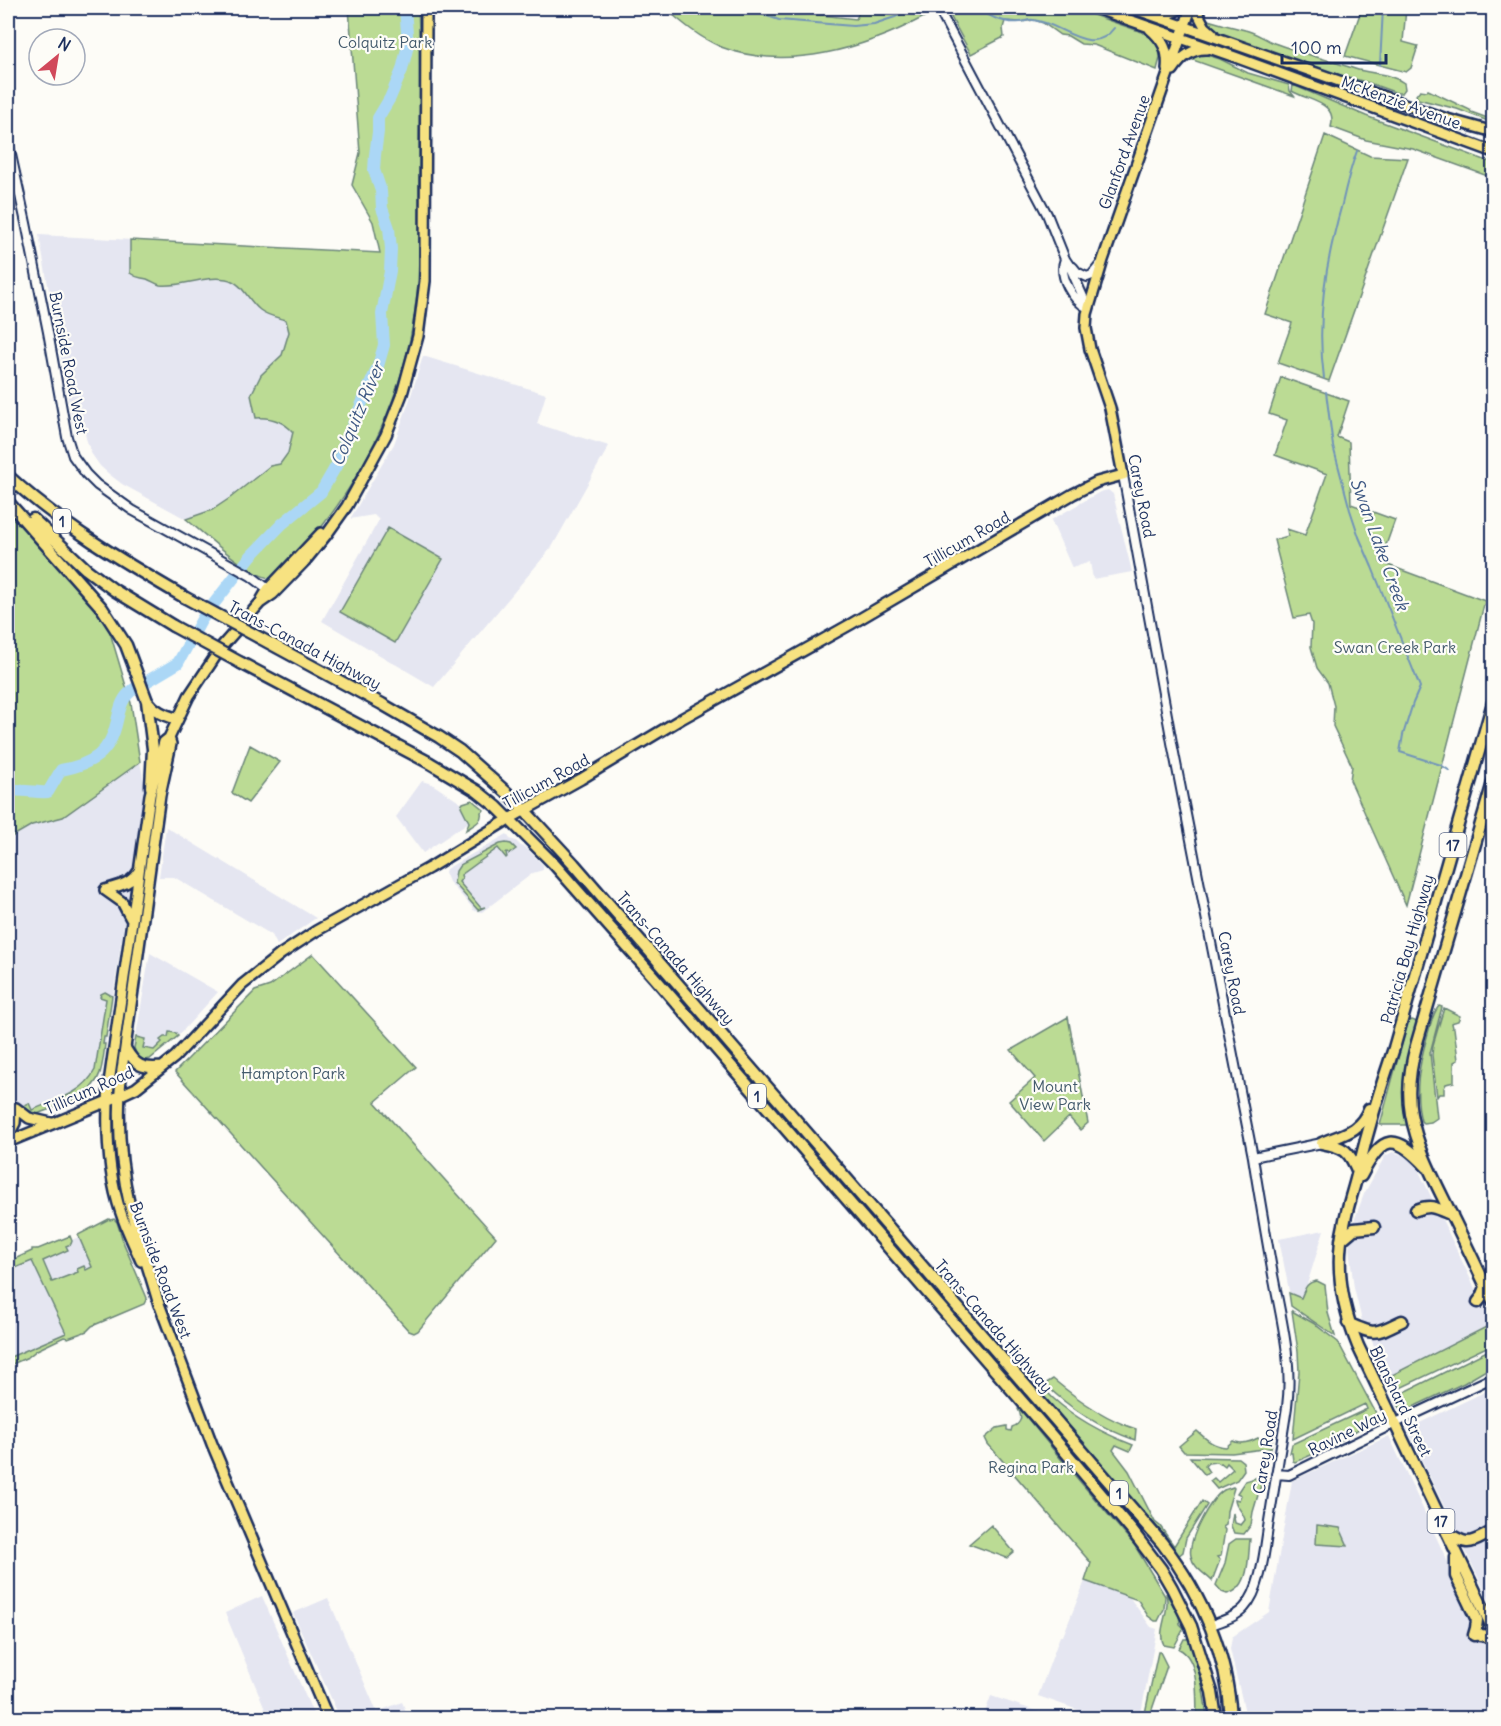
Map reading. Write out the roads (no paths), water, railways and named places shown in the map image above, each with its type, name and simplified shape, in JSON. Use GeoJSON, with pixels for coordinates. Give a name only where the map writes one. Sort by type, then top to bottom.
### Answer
{"type":"FeatureCollection","features":[{"type":"Feature","properties":{"kind":"highway","name":"Trans-Canada Highway"},"geometry":{"type":"LineString","coordinates":[[8,476],[40,505],[120,560],[440,736],[497,782],[525,810],[650,950],[1154,1533],[1177,1563],[1211,1625]]}},
{"type":"Feature","properties":{"kind":"highway","name":"Trans-Canada Highway"},"geometry":{"type":"LineString","coordinates":[[8,493],[48,535],[114,590],[173,626],[430,763],[477,791],[554,864],[1059,1443],[1133,1532],[1161,1569],[1197,1642],[1212,1692],[1216,1719]]}},
{"type":"Feature","properties":{"kind":"highway"},"geometry":{"type":"LineString","coordinates":[[8,502],[86,589],[126,645],[147,701],[153,749],[151,787]]}},
{"type":"Feature","properties":{"kind":"highway","name":"Patricia Bay Highway"},"geometry":{"type":"LineString","coordinates":[[1358,1172],[1376,1100],[1394,1048],[1494,699]]}},
{"type":"Feature","properties":{"kind":"highway"},"geometry":{"type":"LineString","coordinates":[[147,701],[152,708],[177,719]]}},
{"type":"Feature","properties":{"kind":"highway","name":"17"},"geometry":{"type":"LineString","coordinates":[[1494,779],[1416,1046],[1409,1085],[1414,1128],[1432,1172],[1494,1303]]}},
{"type":"Feature","properties":{"kind":"highway"},"geometry":{"type":"LineString","coordinates":[[1322,1143],[1358,1127],[1365,1119],[1394,1048]]}},
{"type":"Feature","properties":{"kind":"highway"},"geometry":{"type":"LineString","coordinates":[[1353,1193],[1371,1158],[1381,1146],[1390,1142],[1399,1143],[1411,1150],[1432,1172]]}},
{"type":"Feature","properties":{"kind":"highway"},"geometry":{"type":"LineString","coordinates":[[1322,1143],[1346,1150],[1351,1155],[1358,1172]]}},
{"type":"Feature","properties":{"kind":"highway","name":"Blanshard Street"},"geometry":{"type":"LineString","coordinates":[[1358,1172],[1341,1240],[1339,1273],[1348,1323],[1494,1631]]}},
{"type":"Feature","properties":{"kind":"highway"},"geometry":{"type":"LineString","coordinates":[[1416,1210],[1433,1206],[1452,1215]]}},
{"type":"Feature","properties":{"kind":"highway"},"geometry":{"type":"LineString","coordinates":[[1341,1240],[1354,1229],[1374,1227]]}},
{"type":"Feature","properties":{"kind":"highway"},"geometry":{"type":"LineString","coordinates":[[1478,1302],[1486,1287]]}},
{"type":"Feature","properties":{"kind":"highway"},"geometry":{"type":"LineString","coordinates":[[1348,1323],[1374,1333],[1402,1321]]}},
{"type":"Feature","properties":{"kind":"highway"},"geometry":{"type":"LineString","coordinates":[[1447,1532],[1461,1541],[1470,1543],[1490,1533]]}},
{"type":"Feature","properties":{"kind":"highway"},"geometry":{"type":"LineString","coordinates":[[1455,1551],[1456,1576],[1477,1620],[1474,1635],[1480,1634],[1494,1640]]}},
{"type":"Feature","properties":{"kind":"highway","name":"1"},"geometry":{"type":"LineString","coordinates":[[1211,1625],[1225,1673],[1231,1719]]}},
{"type":"Feature","properties":{"kind":"main road"},"geometry":{"type":"LineString","coordinates":[[271,591],[283,583],[327,534],[348,506],[386,435],[402,394],[414,353],[425,281],[426,8]]}},
{"type":"Feature","properties":{"kind":"main road","name":"McKenzie Avenue"},"geometry":{"type":"LineString","coordinates":[[1095,8],[1494,152]]}},
{"type":"Feature","properties":{"kind":"main road","name":"McKenzie Avenue"},"geometry":{"type":"LineString","coordinates":[[1132,8],[1447,119],[1494,132]]}},
{"type":"Feature","properties":{"kind":"main road"},"geometry":{"type":"LineString","coordinates":[[1149,14],[1164,14],[1182,8]]}},
{"type":"Feature","properties":{"kind":"main road","name":"Glanford Avenue"},"geometry":{"type":"LineString","coordinates":[[1088,308],[1191,8]]}},
{"type":"Feature","properties":{"kind":"main road"},"geometry":{"type":"LineString","coordinates":[[1196,8],[1209,32],[1223,39]]}},
{"type":"Feature","properties":{"kind":"main road"},"geometry":{"type":"LineString","coordinates":[[1143,24],[1157,35],[1167,51],[1164,84]]}},
{"type":"Feature","properties":{"kind":"main road"},"geometry":{"type":"LineString","coordinates":[[1164,84],[1179,62],[1190,53],[1201,49],[1216,50]]}},
{"type":"Feature","properties":{"kind":"main road","name":"Carey Road"},"geometry":{"type":"LineString","coordinates":[[1088,308],[1086,328],[1110,408],[1123,475]]}},
{"type":"Feature","properties":{"kind":"main road","name":"Tillicum Road"},"geometry":{"type":"LineString","coordinates":[[8,1142],[136,1088],[194,1038],[242,985],[281,954],[316,931],[429,868],[681,719],[851,624],[1073,494],[1097,482],[1123,475]]}},
{"type":"Feature","properties":{"kind":"main road"},"geometry":{"type":"LineString","coordinates":[[271,591],[317,537],[363,477]]}},
{"type":"Feature","properties":{"kind":"main road","name":"Burnside Road West"},"geometry":{"type":"LineString","coordinates":[[271,591],[213,658],[189,696],[169,738],[164,742],[151,787],[109,1083],[109,1155],[120,1213],[159,1305],[212,1444],[328,1719]]}},
{"type":"Feature","properties":{"kind":"main road"},"geometry":{"type":"LineString","coordinates":[[159,1305],[130,1207],[122,1157],[120,1095],[160,795],[171,744],[169,738]]}},
{"type":"Feature","properties":{"kind":"main road"},"geometry":{"type":"LineString","coordinates":[[132,921],[122,902],[105,890],[129,882],[139,870]]}},
{"type":"Feature","properties":{"kind":"main road"},"geometry":{"type":"LineString","coordinates":[[126,1049],[139,1065],[151,1068],[164,1066]]}},
{"type":"Feature","properties":{"kind":"main road"},"geometry":{"type":"LineString","coordinates":[[8,1137],[15,1123],[16,1108],[29,1119],[54,1123]]}},
{"type":"Feature","properties":{"kind":"street"},"geometry":{"type":"LineString","coordinates":[[938,8],[1047,214],[1065,259],[1077,273],[1087,277],[1094,273],[1103,260]]}},
{"type":"Feature","properties":{"kind":"street","name":"Burnside Road West"},"geometry":{"type":"LineString","coordinates":[[8,141],[48,332],[67,437],[73,456],[97,485],[132,510],[251,576],[271,591]]}},
{"type":"Feature","properties":{"kind":"street"},"geometry":{"type":"LineString","coordinates":[[1065,259],[1062,266],[1070,291],[1077,301],[1088,308]]}},
{"type":"Feature","properties":{"kind":"street","name":"Carey Road"},"geometry":{"type":"LineString","coordinates":[[1123,475],[1173,748],[1253,1157],[1288,1353],[1289,1387],[1284,1427],[1264,1550],[1254,1593],[1245,1608],[1211,1625]]}},
{"type":"Feature","properties":{"kind":"street"},"geometry":{"type":"LineString","coordinates":[[1253,1157],[1322,1143]]}},
{"type":"Feature","properties":{"kind":"street","name":"Ravine Way"},"geometry":{"type":"LineString","coordinates":[[1277,1471],[1289,1475],[1494,1377]]}},
{"type":"Feature","properties":{"kind":"waterway","name":"Colquitz River"},"geometry":{"type":"LineString","coordinates":[[146,682],[178,663],[202,619],[251,556],[282,524],[321,492],[339,461],[378,366],[384,345],[382,314],[390,271],[391,249],[389,228],[374,170],[375,155],[378,118],[402,70],[408,45],[405,8]]}},
{"type":"Feature","properties":{"kind":"waterway","name":"Swan Lake Creek"},"geometry":{"type":"LineString","coordinates":[[744,8],[779,20],[853,26],[874,24],[913,8]]}},
{"type":"Feature","properties":{"kind":"waterway","name":"Swan Lake Creek"},"geometry":{"type":"LineString","coordinates":[[976,8],[1002,21],[1044,22],[1086,40],[1105,37],[1114,28]]}},
{"type":"Feature","properties":{"kind":"waterway","name":"Swan Lake Creek"},"geometry":{"type":"LineString","coordinates":[[1380,65],[1383,8]]}},
{"type":"Feature","properties":{"kind":"waterway","name":"Swan Lake Creek"},"geometry":{"type":"LineString","coordinates":[[1324,378],[1321,334],[1327,269],[1336,225],[1357,151]]}},
{"type":"Feature","properties":{"kind":"waterway","name":"Swan Lake Creek"},"geometry":{"type":"LineString","coordinates":[[1326,392],[1333,446],[1350,510],[1420,687],[1403,735],[1400,752],[1441,765],[1450,771]]}},
{"type":"Feature","properties":{"kind":"waterway","name":"Colquitz River"},"geometry":{"type":"LineString","coordinates":[[8,791],[48,792],[61,770],[90,761],[98,756],[110,742],[124,699],[134,689]]}},
{"type":"Feature","properties":{"kind":"park label","name":"Colquitz Park"},"geometry":{"type":"Point","coordinates":[385,42]}},
{"type":"Feature","properties":{"kind":"park label","name":"Swan Creek Park"},"geometry":{"type":"Point","coordinates":[1395,647]}},
{"type":"Feature","properties":{"kind":"park label","name":"Hampton Park"},"geometry":{"type":"Point","coordinates":[293,1073]}},
{"type":"Feature","properties":{"kind":"park label","name":"Mount View Park"},"geometry":{"type":"Point","coordinates":[1055,1095]}},
{"type":"Feature","properties":{"kind":"park label","name":"Regina Park"},"geometry":{"type":"Point","coordinates":[1031,1467]}}]}
